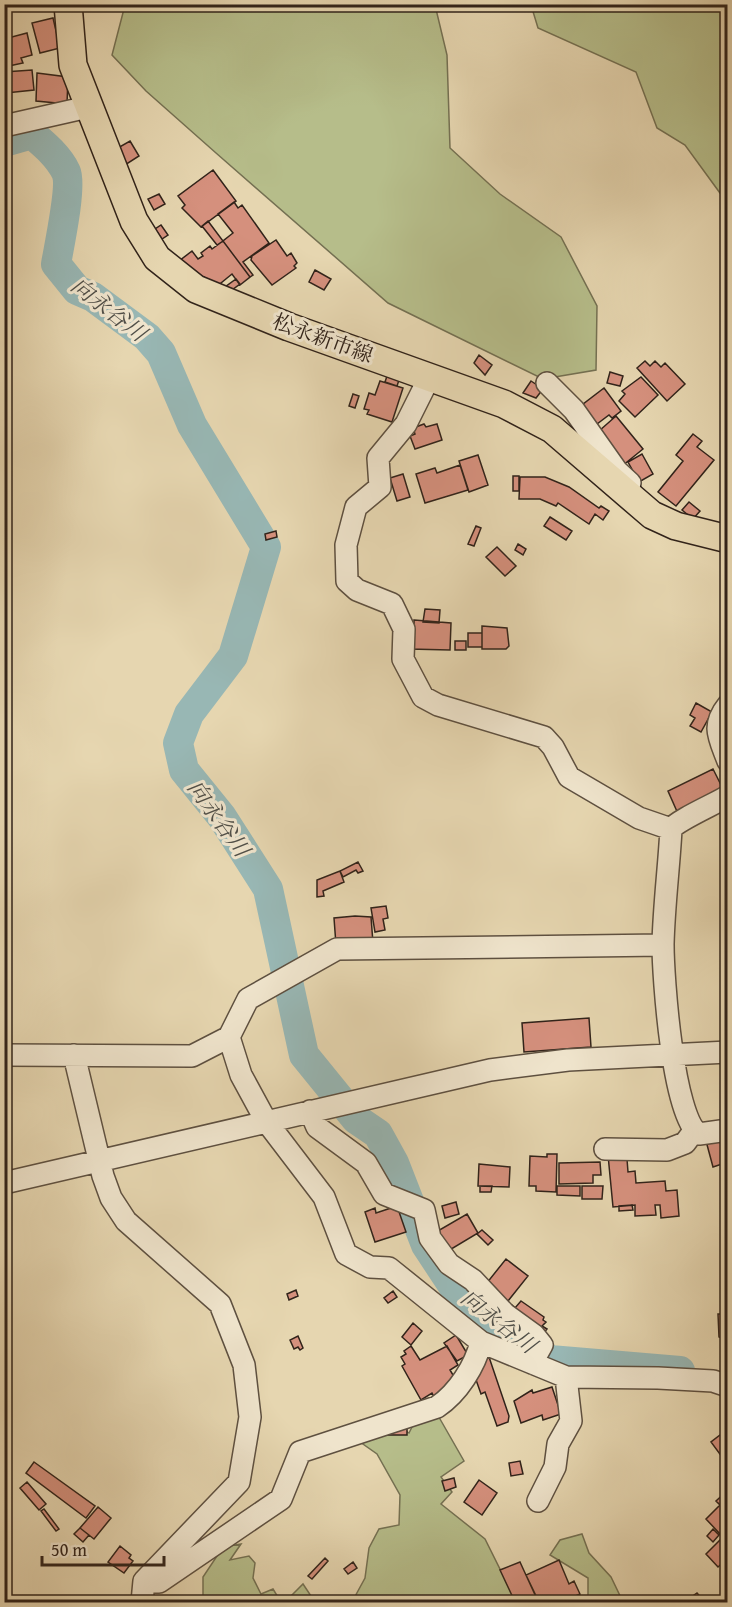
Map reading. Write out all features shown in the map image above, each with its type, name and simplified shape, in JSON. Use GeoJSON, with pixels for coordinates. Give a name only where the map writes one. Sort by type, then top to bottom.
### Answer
{"type":"FeatureCollection","features":[{"type":"Feature","properties":{"kind":"main road","name":"松永新市線"},"geometry":{"type":"LineString","coordinates":[[68,4],[73,65],[135,221],[157,258],[196,289],[289,327],[504,404],[552,429],[652,515],[670,523],[728,539]]}},
{"type":"Feature","properties":{"kind":"street"},"geometry":{"type":"LineString","coordinates":[[4,126],[88,107]]}},
{"type":"Feature","properties":{"kind":"street"},"geometry":{"type":"LineString","coordinates":[[430,376],[406,424],[378,458],[380,487],[356,507],[346,545],[347,581],[357,590],[392,604],[404,629],[403,659],[423,697],[438,705],[544,737],[554,747],[568,777],[639,818],[671,829]]}},
{"type":"Feature","properties":{"kind":"street"},"geometry":{"type":"LineString","coordinates":[[547,383],[589,428],[616,471],[651,503],[672,516],[670,523]]}},
{"type":"Feature","properties":{"kind":"street"},"geometry":{"type":"LineString","coordinates":[[728,705],[718,716],[717,732],[728,760]]}},
{"type":"Feature","properties":{"kind":"street"},"geometry":{"type":"LineString","coordinates":[[728,796],[703,812],[676,823],[671,829],[663,945],[673,1055],[680,1100],[690,1128],[694,1131],[699,1134],[728,1130]]}},
{"type":"Feature","properties":{"kind":"street"},"geometry":{"type":"LineString","coordinates":[[4,1054],[192,1056],[229,1037],[248,999],[337,949],[663,945]]}},
{"type":"Feature","properties":{"kind":"street"},"geometry":{"type":"LineString","coordinates":[[229,1037],[241,1075],[266,1121],[324,1197],[346,1254],[370,1267],[389,1268],[481,1342],[566,1377],[713,1381],[728,1386]]}},
{"type":"Feature","properties":{"kind":"street"},"geometry":{"type":"LineString","coordinates":[[4,1183],[490,1070],[568,1060],[728,1052]]}},
{"type":"Feature","properties":{"kind":"street"},"geometry":{"type":"LineString","coordinates":[[74,1055],[99,1160],[111,1198],[126,1221],[220,1304],[244,1365],[250,1417],[239,1482],[144,1581],[142,1602]]}},
{"type":"Feature","properties":{"kind":"street"},"geometry":{"type":"LineString","coordinates":[[313,1110],[317,1127],[366,1163],[384,1194],[424,1210],[430,1238],[448,1264],[473,1280],[505,1314],[534,1335],[542,1346],[532,1363]]}},
{"type":"Feature","properties":{"kind":"street"},"geometry":{"type":"LineString","coordinates":[[605,1149],[666,1150],[685,1143],[694,1131]]}},
{"type":"Feature","properties":{"kind":"street"},"geometry":{"type":"LineString","coordinates":[[144,1581],[159,1582],[281,1498],[300,1452],[437,1407],[452,1397],[478,1352],[481,1342]]}},
{"type":"Feature","properties":{"kind":"street"},"geometry":{"type":"LineString","coordinates":[[538,1502],[555,1467],[558,1444],[571,1421],[566,1377]]}},
{"type":"Feature","properties":{"kind":"green space"},"geometry":{"type":"Polygon","coordinates":[[[125,5],[435,5],[447,55],[450,148],[500,194],[561,237],[597,306],[596,370],[543,379],[388,303],[146,91],[112,55],[125,5]]]}},
{"type":"Feature","properties":{"kind":"green space"},"geometry":{"type":"Polygon","coordinates":[[[531,5],[727,5],[727,195],[720,193],[685,145],[657,128],[636,72],[538,28],[531,5]]]}},
{"type":"Feature","properties":{"kind":"green space"},"geometry":{"type":"Polygon","coordinates":[[[436,1412],[464,1461],[441,1477],[452,1492],[441,1504],[485,1539],[502,1573],[523,1602],[352,1602],[365,1578],[369,1548],[379,1529],[399,1525],[400,1495],[377,1454],[353,1437],[394,1423],[409,1433],[416,1419],[436,1412]]]}},
{"type":"Feature","properties":{"kind":"green space"},"geometry":{"type":"Polygon","coordinates":[[[582,1534],[589,1553],[611,1577],[623,1602],[572,1602],[588,1597],[588,1578],[550,1555],[560,1540],[582,1534]]]}},
{"type":"Feature","properties":{"kind":"green space"},"geometry":{"type":"Polygon","coordinates":[[[241,1544],[230,1560],[249,1556],[255,1563],[253,1578],[261,1594],[273,1589],[281,1602],[203,1602],[203,1577],[223,1547],[241,1544]]]}},
{"type":"Feature","properties":{"kind":"green space"},"geometry":{"type":"Polygon","coordinates":[[[303,1584],[315,1602],[285,1602],[303,1584]]]}},
{"type":"Feature","properties":{"kind":"building"},"geometry":{"type":"Polygon","coordinates":[[[53,18],[60,48],[40,53],[32,23],[53,18]]]}},
{"type":"Feature","properties":{"kind":"building"},"geometry":{"type":"Polygon","coordinates":[[[27,33],[32,55],[21,58],[23,63],[4,67],[4,39],[27,33]]]}},
{"type":"Feature","properties":{"kind":"building"},"geometry":{"type":"Polygon","coordinates":[[[32,70],[34,90],[6,93],[4,72],[32,70]]]}},
{"type":"Feature","properties":{"kind":"building"},"geometry":{"type":"Polygon","coordinates":[[[37,73],[68,77],[67,104],[36,101],[37,73]]]}},
{"type":"Feature","properties":{"kind":"building"},"geometry":{"type":"Polygon","coordinates":[[[130,141],[139,156],[125,165],[116,149],[130,141]]]}},
{"type":"Feature","properties":{"kind":"building"},"geometry":{"type":"Polygon","coordinates":[[[213,170],[236,201],[201,227],[182,208],[185,205],[178,196],[213,170]]]}},
{"type":"Feature","properties":{"kind":"building"},"geometry":{"type":"Polygon","coordinates":[[[159,194],[165,204],[154,210],[148,199],[159,194]]]}},
{"type":"Feature","properties":{"kind":"building"},"geometry":{"type":"Polygon","coordinates":[[[234,202],[238,208],[242,205],[269,243],[243,262],[253,275],[250,277],[223,241],[233,233],[218,214],[234,202]]]}},
{"type":"Feature","properties":{"kind":"building"},"geometry":{"type":"Polygon","coordinates":[[[208,221],[223,241],[217,245],[202,226],[208,221]]]}},
{"type":"Feature","properties":{"kind":"building"},"geometry":{"type":"Polygon","coordinates":[[[161,225],[168,235],[162,239],[155,229],[161,225]]]}},
{"type":"Feature","properties":{"kind":"building"},"geometry":{"type":"Polygon","coordinates":[[[276,240],[287,256],[291,253],[297,263],[294,266],[296,268],[272,285],[251,260],[252,256],[276,240]]]}},
{"type":"Feature","properties":{"kind":"building"},"geometry":{"type":"Polygon","coordinates":[[[223,241],[250,277],[240,285],[232,274],[216,287],[204,277],[199,280],[179,261],[192,251],[198,259],[203,256],[201,253],[210,246],[212,249],[223,241]]]}},
{"type":"Feature","properties":{"kind":"building"},"geometry":{"type":"Polygon","coordinates":[[[315,270],[331,279],[324,290],[309,282],[315,270]]]}},
{"type":"Feature","properties":{"kind":"building"},"geometry":{"type":"Polygon","coordinates":[[[236,279],[240,284],[229,292],[225,287],[236,279]]]}},
{"type":"Feature","properties":{"kind":"building"},"geometry":{"type":"Polygon","coordinates":[[[479,355],[492,365],[485,375],[474,363],[479,355]]]}},
{"type":"Feature","properties":{"kind":"building"},"geometry":{"type":"Polygon","coordinates":[[[645,361],[650,366],[655,361],[661,367],[665,363],[685,384],[667,401],[637,368],[645,361]]]}},
{"type":"Feature","properties":{"kind":"building"},"geometry":{"type":"Polygon","coordinates":[[[610,372],[623,376],[620,386],[607,383],[610,372]]]}},
{"type":"Feature","properties":{"kind":"building"},"geometry":{"type":"Polygon","coordinates":[[[387,376],[399,380],[397,386],[385,382],[387,376]]]}},
{"type":"Feature","properties":{"kind":"building"},"geometry":{"type":"Polygon","coordinates":[[[641,377],[658,395],[635,417],[619,401],[625,394],[622,391],[641,377]]]}},
{"type":"Feature","properties":{"kind":"building"},"geometry":{"type":"Polygon","coordinates":[[[380,381],[403,388],[392,422],[367,414],[369,410],[364,409],[369,393],[375,395],[380,381]]]}},
{"type":"Feature","properties":{"kind":"building"},"geometry":{"type":"Polygon","coordinates":[[[531,381],[543,389],[536,398],[523,393],[531,381]]]}},
{"type":"Feature","properties":{"kind":"building"},"geometry":{"type":"Polygon","coordinates":[[[604,388],[621,411],[612,418],[609,415],[593,427],[578,408],[604,388]]]}},
{"type":"Feature","properties":{"kind":"building"},"geometry":{"type":"Polygon","coordinates":[[[353,394],[359,396],[355,408],[349,406],[353,394]]]}},
{"type":"Feature","properties":{"kind":"building"},"geometry":{"type":"Polygon","coordinates":[[[616,416],[643,449],[622,466],[615,458],[619,455],[599,431],[616,416]]]}},
{"type":"Feature","properties":{"kind":"building"},"geometry":{"type":"Polygon","coordinates":[[[424,424],[426,427],[437,424],[442,440],[415,449],[410,436],[415,434],[413,428],[424,424]]]}},
{"type":"Feature","properties":{"kind":"building"},"geometry":{"type":"Polygon","coordinates":[[[693,434],[702,441],[697,447],[714,460],[676,506],[658,492],[683,461],[676,455],[693,434]]]}},
{"type":"Feature","properties":{"kind":"building"},"geometry":{"type":"Polygon","coordinates":[[[642,454],[653,474],[639,482],[628,462],[642,454]]]}},
{"type":"Feature","properties":{"kind":"building"},"geometry":{"type":"Polygon","coordinates":[[[478,455],[488,485],[469,492],[459,461],[478,455]]]}},
{"type":"Feature","properties":{"kind":"building"},"geometry":{"type":"Polygon","coordinates":[[[460,465],[468,490],[425,503],[416,474],[435,468],[437,473],[460,465]]]}},
{"type":"Feature","properties":{"kind":"building"},"geometry":{"type":"Polygon","coordinates":[[[403,474],[410,497],[397,501],[390,478],[403,474]]]}},
{"type":"Feature","properties":{"kind":"building"},"geometry":{"type":"Polygon","coordinates":[[[513,476],[519,476],[519,491],[513,491],[513,476]]]}},
{"type":"Feature","properties":{"kind":"building"},"geometry":{"type":"Polygon","coordinates":[[[520,477],[545,477],[569,487],[599,508],[601,506],[609,511],[603,520],[595,514],[589,524],[558,503],[556,506],[540,499],[519,499],[520,477]]]}},
{"type":"Feature","properties":{"kind":"building"},"geometry":{"type":"Polygon","coordinates":[[[689,502],[700,511],[693,519],[682,510],[689,502]]]}},
{"type":"Feature","properties":{"kind":"building"},"geometry":{"type":"Polygon","coordinates":[[[550,517],[572,531],[566,540],[544,526],[550,517]]]}},
{"type":"Feature","properties":{"kind":"building"},"geometry":{"type":"Polygon","coordinates":[[[476,526],[481,528],[474,546],[468,544],[476,526]]]}},
{"type":"Feature","properties":{"kind":"building"},"geometry":{"type":"Polygon","coordinates":[[[276,531],[277,537],[266,540],[265,534],[276,531]]]}},
{"type":"Feature","properties":{"kind":"building"},"geometry":{"type":"Polygon","coordinates":[[[518,544],[526,549],[523,555],[515,550],[518,544]]]}},
{"type":"Feature","properties":{"kind":"building"},"geometry":{"type":"Polygon","coordinates":[[[497,547],[516,566],[505,576],[486,557],[497,547]]]}},
{"type":"Feature","properties":{"kind":"building"},"geometry":{"type":"Polygon","coordinates":[[[425,609],[440,610],[439,623],[423,622],[425,609]]]}},
{"type":"Feature","properties":{"kind":"building"},"geometry":{"type":"Polygon","coordinates":[[[414,620],[451,623],[450,650],[409,649],[409,622],[414,623],[414,620]]]}},
{"type":"Feature","properties":{"kind":"building"},"geometry":{"type":"Polygon","coordinates":[[[482,626],[507,628],[509,646],[506,649],[482,649],[482,626]]]}},
{"type":"Feature","properties":{"kind":"building"},"geometry":{"type":"Polygon","coordinates":[[[468,633],[482,633],[482,647],[468,647],[468,633]]]}},
{"type":"Feature","properties":{"kind":"building"},"geometry":{"type":"Polygon","coordinates":[[[455,641],[466,641],[466,650],[455,650],[455,641]]]}},
{"type":"Feature","properties":{"kind":"building"},"geometry":{"type":"Polygon","coordinates":[[[696,703],[712,712],[701,732],[690,726],[695,718],[690,715],[696,703]]]}},
{"type":"Feature","properties":{"kind":"building"},"geometry":{"type":"Polygon","coordinates":[[[713,769],[724,791],[679,816],[668,791],[713,769]]]}},
{"type":"Feature","properties":{"kind":"building"},"geometry":{"type":"Polygon","coordinates":[[[358,862],[363,871],[358,873],[356,870],[343,877],[340,871],[358,862]]]}},
{"type":"Feature","properties":{"kind":"building"},"geometry":{"type":"Polygon","coordinates":[[[340,871],[344,882],[323,891],[324,896],[317,897],[317,880],[340,871]]]}},
{"type":"Feature","properties":{"kind":"building"},"geometry":{"type":"Polygon","coordinates":[[[386,906],[388,918],[383,919],[385,930],[375,932],[371,908],[386,906]]]}},
{"type":"Feature","properties":{"kind":"building"},"geometry":{"type":"Polygon","coordinates":[[[371,917],[373,943],[336,945],[334,918],[371,917]]]}},
{"type":"Feature","properties":{"kind":"building"},"geometry":{"type":"Polygon","coordinates":[[[589,1018],[591,1047],[524,1052],[522,1023],[589,1018]]]}},
{"type":"Feature","properties":{"kind":"building"},"geometry":{"type":"Polygon","coordinates":[[[723,1136],[728,1162],[713,1167],[706,1141],[723,1136]]]}},
{"type":"Feature","properties":{"kind":"building"},"geometry":{"type":"Polygon","coordinates":[[[547,1154],[557,1154],[556,1192],[536,1191],[536,1186],[529,1186],[530,1156],[547,1157],[547,1154]]]}},
{"type":"Feature","properties":{"kind":"building"},"geometry":{"type":"Polygon","coordinates":[[[608,1155],[627,1159],[628,1172],[635,1171],[636,1183],[665,1181],[666,1191],[677,1190],[679,1216],[661,1218],[660,1205],[655,1205],[656,1215],[635,1216],[635,1205],[613,1207],[608,1155]]]}},
{"type":"Feature","properties":{"kind":"building"},"geometry":{"type":"Polygon","coordinates":[[[600,1162],[601,1175],[593,1175],[593,1183],[559,1184],[559,1163],[600,1162]]]}},
{"type":"Feature","properties":{"kind":"building"},"geometry":{"type":"Polygon","coordinates":[[[479,1164],[510,1167],[509,1187],[478,1186],[479,1164]]]}},
{"type":"Feature","properties":{"kind":"building"},"geometry":{"type":"Polygon","coordinates":[[[480,1186],[492,1186],[491,1192],[480,1192],[480,1186]]]}},
{"type":"Feature","properties":{"kind":"building"},"geometry":{"type":"Polygon","coordinates":[[[557,1186],[580,1186],[580,1196],[557,1195],[557,1186]]]}},
{"type":"Feature","properties":{"kind":"building"},"geometry":{"type":"Polygon","coordinates":[[[582,1186],[603,1186],[602,1199],[582,1199],[582,1186]]]}},
{"type":"Feature","properties":{"kind":"building"},"geometry":{"type":"Polygon","coordinates":[[[456,1202],[459,1214],[445,1218],[442,1206],[456,1202]]]}},
{"type":"Feature","properties":{"kind":"building"},"geometry":{"type":"Polygon","coordinates":[[[632,1205],[633,1210],[619,1211],[619,1206],[632,1205]]]}},
{"type":"Feature","properties":{"kind":"building"},"geometry":{"type":"Polygon","coordinates":[[[397,1206],[406,1232],[375,1242],[365,1212],[375,1208],[376,1213],[397,1206]]]}},
{"type":"Feature","properties":{"kind":"building"},"geometry":{"type":"Polygon","coordinates":[[[467,1214],[478,1233],[448,1251],[436,1232],[467,1214]]]}},
{"type":"Feature","properties":{"kind":"building"},"geometry":{"type":"Polygon","coordinates":[[[482,1230],[493,1240],[488,1245],[477,1234],[482,1230]]]}},
{"type":"Feature","properties":{"kind":"building"},"geometry":{"type":"Polygon","coordinates":[[[506,1259],[528,1276],[504,1306],[482,1289],[506,1259]]]}},
{"type":"Feature","properties":{"kind":"building"},"geometry":{"type":"Polygon","coordinates":[[[296,1290],[298,1296],[289,1300],[287,1294],[296,1290]]]}},
{"type":"Feature","properties":{"kind":"building"},"geometry":{"type":"Polygon","coordinates":[[[393,1291],[397,1297],[388,1303],[384,1298],[393,1291]]]}},
{"type":"Feature","properties":{"kind":"building"},"geometry":{"type":"Polygon","coordinates":[[[521,1301],[544,1317],[543,1320],[546,1322],[542,1326],[547,1329],[542,1335],[507,1311],[512,1305],[515,1308],[521,1301]]]}},
{"type":"Feature","properties":{"kind":"building"},"geometry":{"type":"Polygon","coordinates":[[[718,1314],[728,1314],[728,1340],[719,1337],[718,1314]]]}},
{"type":"Feature","properties":{"kind":"building"},"geometry":{"type":"Polygon","coordinates":[[[413,1323],[422,1331],[411,1345],[402,1337],[413,1323]]]}},
{"type":"Feature","properties":{"kind":"building"},"geometry":{"type":"Polygon","coordinates":[[[456,1335],[468,1355],[457,1361],[444,1343],[456,1335]]]}},
{"type":"Feature","properties":{"kind":"building"},"geometry":{"type":"Polygon","coordinates":[[[298,1336],[303,1348],[300,1350],[298,1347],[294,1349],[290,1340],[298,1336]]]}},
{"type":"Feature","properties":{"kind":"building"},"geometry":{"type":"Polygon","coordinates":[[[411,1346],[420,1360],[447,1346],[458,1365],[450,1370],[456,1380],[434,1397],[432,1393],[421,1400],[402,1366],[405,1364],[401,1357],[406,1354],[404,1351],[411,1346]]]}},
{"type":"Feature","properties":{"kind":"building"},"geometry":{"type":"Polygon","coordinates":[[[489,1357],[509,1416],[508,1422],[497,1426],[485,1392],[481,1394],[475,1377],[477,1362],[489,1357]]]}},
{"type":"Feature","properties":{"kind":"building"},"geometry":{"type":"Polygon","coordinates":[[[552,1387],[561,1414],[543,1420],[542,1415],[521,1423],[514,1401],[532,1390],[533,1393],[552,1387]]]}},
{"type":"Feature","properties":{"kind":"building"},"geometry":{"type":"Polygon","coordinates":[[[386,1424],[407,1424],[407,1435],[386,1435],[386,1424]]]}},
{"type":"Feature","properties":{"kind":"building"},"geometry":{"type":"Polygon","coordinates":[[[720,1435],[728,1444],[728,1459],[725,1461],[711,1442],[720,1435]]]}},
{"type":"Feature","properties":{"kind":"building"},"geometry":{"type":"Polygon","coordinates":[[[520,1461],[523,1474],[511,1476],[509,1463],[520,1461]]]}},
{"type":"Feature","properties":{"kind":"building"},"geometry":{"type":"Polygon","coordinates":[[[34,1462],[95,1506],[86,1518],[26,1473],[34,1462]]]}},
{"type":"Feature","properties":{"kind":"building"},"geometry":{"type":"Polygon","coordinates":[[[454,1478],[456,1487],[445,1491],[442,1481],[454,1478]]]}},
{"type":"Feature","properties":{"kind":"building"},"geometry":{"type":"Polygon","coordinates":[[[479,1480],[497,1493],[482,1515],[464,1502],[479,1480]]]}},
{"type":"Feature","properties":{"kind":"building"},"geometry":{"type":"Polygon","coordinates":[[[27,1482],[46,1504],[39,1510],[20,1488],[27,1482]]]}},
{"type":"Feature","properties":{"kind":"building"},"geometry":{"type":"Polygon","coordinates":[[[728,1490],[728,1528],[721,1535],[706,1519],[720,1505],[716,1501],[728,1490]]]}},
{"type":"Feature","properties":{"kind":"building"},"geometry":{"type":"Polygon","coordinates":[[[98,1507],[111,1518],[94,1539],[80,1528],[98,1507]]]}},
{"type":"Feature","properties":{"kind":"building"},"geometry":{"type":"Polygon","coordinates":[[[44,1509],[59,1529],[56,1531],[41,1511],[44,1509]]]}},
{"type":"Feature","properties":{"kind":"building"},"geometry":{"type":"Polygon","coordinates":[[[80,1528],[89,1535],[83,1542],[74,1534],[80,1528]]]}},
{"type":"Feature","properties":{"kind":"building"},"geometry":{"type":"Polygon","coordinates":[[[713,1529],[719,1535],[713,1542],[707,1536],[713,1529]]]}},
{"type":"Feature","properties":{"kind":"building"},"geometry":{"type":"Polygon","coordinates":[[[724,1536],[728,1539],[728,1558],[718,1567],[706,1554],[724,1536]]]}},
{"type":"Feature","properties":{"kind":"building"},"geometry":{"type":"Polygon","coordinates":[[[120,1546],[131,1555],[129,1558],[133,1561],[124,1573],[108,1562],[120,1546]]]}},
{"type":"Feature","properties":{"kind":"building"},"geometry":{"type":"Polygon","coordinates":[[[325,1558],[328,1561],[312,1579],[308,1576],[325,1558]]]}},
{"type":"Feature","properties":{"kind":"building"},"geometry":{"type":"Polygon","coordinates":[[[559,1560],[569,1584],[574,1581],[580,1594],[562,1602],[539,1602],[526,1575],[559,1560]]]}},
{"type":"Feature","properties":{"kind":"building"},"geometry":{"type":"Polygon","coordinates":[[[353,1562],[357,1568],[348,1574],[344,1569],[353,1562]]]}},
{"type":"Feature","properties":{"kind":"building"},"geometry":{"type":"Polygon","coordinates":[[[520,1562],[536,1597],[523,1602],[515,1602],[500,1570],[520,1562]]]}},
{"type":"Feature","properties":{"kind":"building"},"geometry":{"type":"Polygon","coordinates":[[[697,1593],[705,1602],[693,1602],[690,1598],[697,1593]]]}},
{"type":"Feature","properties":{"kind":"waterway","name":"向永谷川"},"geometry":{"type":"LineString","coordinates":[[4,142],[32,134],[60,161],[66,172],[67,189],[56,264],[77,290],[93,297],[147,337],[161,353],[192,425],[266,547],[233,656],[189,714],[178,743],[184,770],[222,817],[268,889],[304,1055],[356,1119],[378,1134],[394,1163],[426,1245],[453,1286],[496,1325],[550,1360],[680,1371]]}}]}
